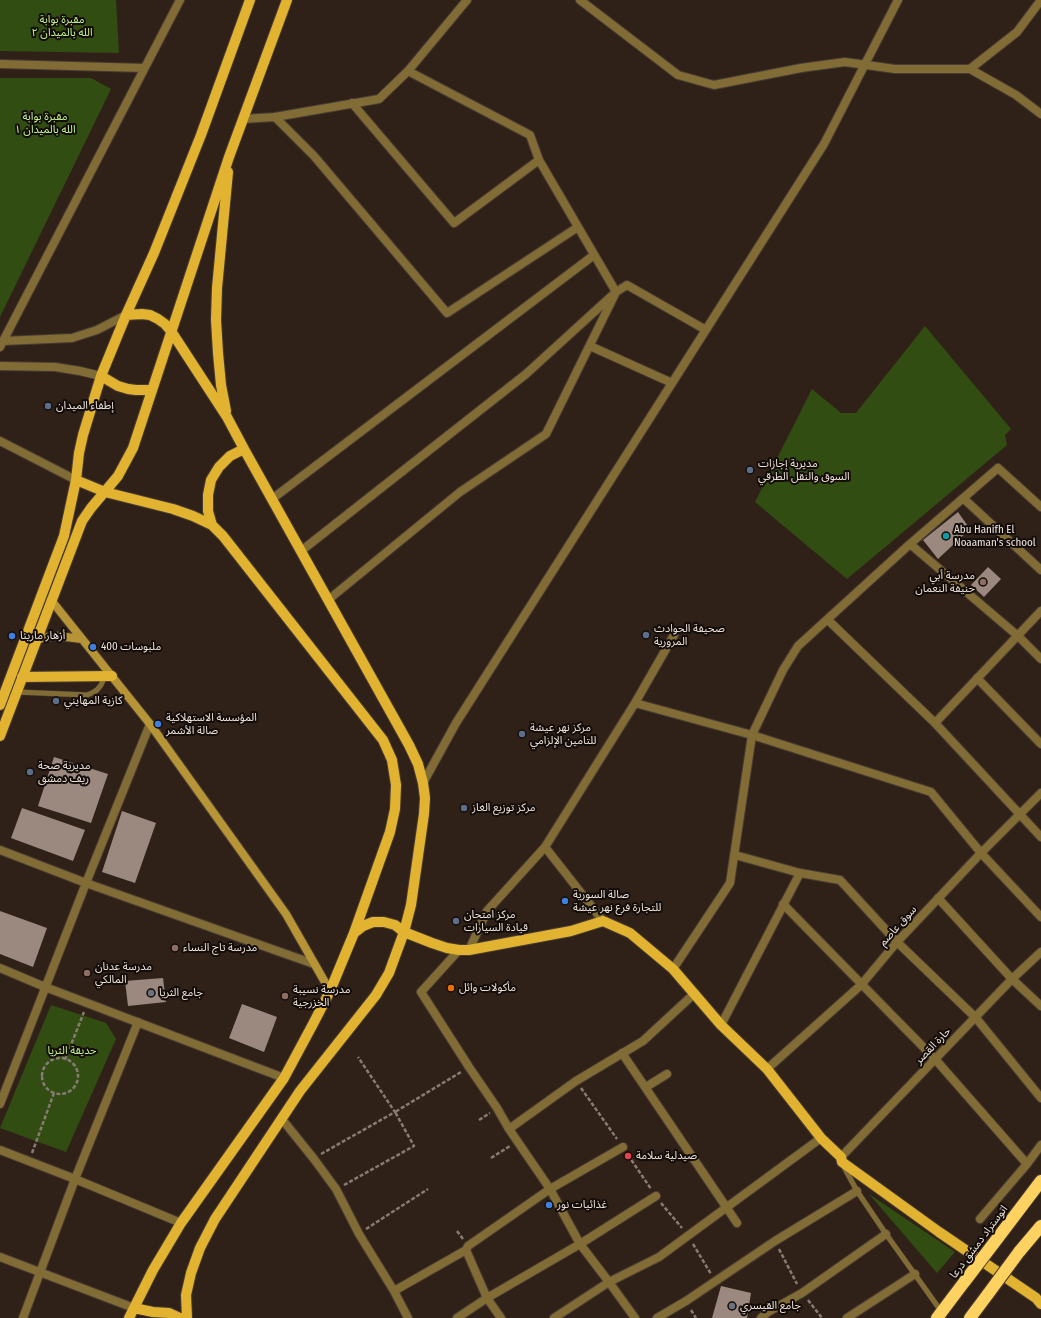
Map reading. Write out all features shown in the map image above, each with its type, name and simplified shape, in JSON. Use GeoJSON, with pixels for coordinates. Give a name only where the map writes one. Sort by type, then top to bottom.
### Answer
{"type":"FeatureCollection","features":[{"type":"Feature","properties":{"kind":"highway","name":"اتوستراد دمشق درعا"},"geometry":{"type":"LineString","coordinates":[[939,1315],[1041,1181]]}},
{"type":"Feature","properties":{"kind":"highway"},"geometry":{"type":"LineString","coordinates":[[970,1318],[1019,1252],[1041,1226]]}},
{"type":"Feature","properties":{"kind":"main road"},"geometry":{"type":"LineString","coordinates":[[0,705],[64,536],[76,480],[78,453],[101,376],[154,253],[201,135],[250,0]]}},
{"type":"Feature","properties":{"kind":"main road"},"geometry":{"type":"LineString","coordinates":[[0,736],[82,521],[118,476],[133,448],[229,156],[287,0]]}},
{"type":"Feature","properties":{"kind":"main road"},"geometry":{"type":"LineString","coordinates":[[227,417],[218,359],[216,320],[217,288],[229,156]]}},
{"type":"Feature","properties":{"kind":"main road"},"geometry":{"type":"LineString","coordinates":[[126,315],[150,315],[162,322],[171,331],[227,417],[410,745],[418,764],[425,798],[412,897],[404,932],[389,973],[376,995],[300,1091],[215,1219],[200,1248],[191,1273],[186,1295],[187,1318]]}},
{"type":"Feature","properties":{"kind":"main road"},"geometry":{"type":"LineString","coordinates":[[101,376],[118,386],[128,389],[152,390]]}},
{"type":"Feature","properties":{"kind":"main road"},"geometry":{"type":"LineString","coordinates":[[212,526],[208,511],[208,495],[212,480],[219,467],[230,456],[244,449]]}},
{"type":"Feature","properties":{"kind":"main road"},"geometry":{"type":"LineString","coordinates":[[76,480],[105,492],[173,509],[193,516],[212,526],[223,536],[383,740],[392,760],[396,785],[395,809],[390,832],[354,933],[330,990],[284,1078],[181,1223],[153,1270],[130,1318]]}},
{"type":"Feature","properties":{"kind":"main road"},"geometry":{"type":"LineString","coordinates":[[22,677],[108,676]]}},
{"type":"Feature","properties":{"kind":"main road"},"geometry":{"type":"LineString","coordinates":[[354,933],[363,926],[373,922],[384,922],[395,925],[404,932],[440,946],[464,950],[571,931],[603,921],[630,933],[673,969],[721,1025],[767,1070],[821,1138],[842,1160],[939,1232],[1036,1298],[1041,1304]]}},
{"type":"Feature","properties":{"kind":"main road"},"geometry":{"type":"LineString","coordinates":[[134,1308],[153,1312],[169,1313],[180,1318]]}},
{"type":"Feature","properties":{"kind":"street"},"geometry":{"type":"LineString","coordinates":[[173,0],[174,10]]}},
{"type":"Feature","properties":{"kind":"street"},"geometry":{"type":"LineString","coordinates":[[2,344],[180,0]]}},
{"type":"Feature","properties":{"kind":"street"},"geometry":{"type":"LineString","coordinates":[[243,119],[275,117],[379,99],[408,71],[467,0]]}},
{"type":"Feature","properties":{"kind":"street"},"geometry":{"type":"LineString","coordinates":[[580,0],[678,75],[714,85],[800,68],[845,62],[895,69],[970,69],[1016,94],[1041,114]]}},
{"type":"Feature","properties":{"kind":"street"},"geometry":{"type":"LineString","coordinates":[[423,783],[456,723],[824,144],[898,0]]}},
{"type":"Feature","properties":{"kind":"street"},"geometry":{"type":"LineString","coordinates":[[970,69],[1017,32],[1041,0]]}},
{"type":"Feature","properties":{"kind":"street"},"geometry":{"type":"LineString","coordinates":[[0,64],[144,68]]}},
{"type":"Feature","properties":{"kind":"street"},"geometry":{"type":"LineString","coordinates":[[408,71],[530,135],[539,160],[616,292]]}},
{"type":"Feature","properties":{"kind":"street"},"geometry":{"type":"LineString","coordinates":[[352,104],[454,222],[539,160]]}},
{"type":"Feature","properties":{"kind":"street"},"geometry":{"type":"LineString","coordinates":[[275,117],[314,156],[447,313],[578,227]]}},
{"type":"Feature","properties":{"kind":"street"},"geometry":{"type":"LineString","coordinates":[[272,499],[594,256]]}},
{"type":"Feature","properties":{"kind":"street"},"geometry":{"type":"LineString","coordinates":[[301,551],[526,374],[616,292],[627,285],[706,330]]}},
{"type":"Feature","properties":{"kind":"street"},"geometry":{"type":"LineString","coordinates":[[328,600],[460,492],[546,434],[616,292]]}},
{"type":"Feature","properties":{"kind":"street"},"geometry":{"type":"LineString","coordinates":[[2,344],[72,338],[97,330],[126,315]]}},
{"type":"Feature","properties":{"kind":"street"},"geometry":{"type":"LineString","coordinates":[[590,346],[672,383]]}},
{"type":"Feature","properties":{"kind":"street"},"geometry":{"type":"LineString","coordinates":[[0,366],[55,367],[101,376]]}},
{"type":"Feature","properties":{"kind":"street"},"geometry":{"type":"LineString","coordinates":[[0,441],[76,480]]}},
{"type":"Feature","properties":{"kind":"street"},"geometry":{"type":"LineString","coordinates":[[673,969],[730,883],[752,735],[783,670],[798,646],[910,544],[998,468],[1041,507]]}},
{"type":"Feature","properties":{"kind":"street"},"geometry":{"type":"LineString","coordinates":[[963,498],[1041,570]]}},
{"type":"Feature","properties":{"kind":"street"},"geometry":{"type":"LineString","coordinates":[[910,544],[1018,636],[1041,659]]}},
{"type":"Feature","properties":{"kind":"street"},"geometry":{"type":"LineString","coordinates":[[51,600],[82,639],[108,676],[150,724],[286,914],[330,990]]}},
{"type":"Feature","properties":{"kind":"street"},"geometry":{"type":"LineString","coordinates":[[935,723],[1041,611]]}},
{"type":"Feature","properties":{"kind":"street"},"geometry":{"type":"LineString","coordinates":[[828,620],[935,723],[1041,837]]}},
{"type":"Feature","properties":{"kind":"street"},"geometry":{"type":"LineString","coordinates":[[635,1318],[580,1244],[550,1189],[509,1129],[497,1108],[421,992],[464,950],[487,911],[545,847],[635,703],[674,635]]}},
{"type":"Feature","properties":{"kind":"street"},"geometry":{"type":"LineString","coordinates":[[36,640],[58,636],[82,639]]}},
{"type":"Feature","properties":{"kind":"street"},"geometry":{"type":"LineString","coordinates":[[977,678],[1041,744]]}},
{"type":"Feature","properties":{"kind":"street"},"geometry":{"type":"LineString","coordinates":[[635,703],[752,735],[931,792],[981,853],[1041,917]]}},
{"type":"Feature","properties":{"kind":"street"},"geometry":{"type":"LineString","coordinates":[[0,1104],[150,724]]}},
{"type":"Feature","properties":{"kind":"street","name":"سوق عاصم"},"geometry":{"type":"LineString","coordinates":[[767,1070],[861,985],[897,942],[938,898],[1041,793]]}},
{"type":"Feature","properties":{"kind":"street"},"geometry":{"type":"LineString","coordinates":[[545,847],[603,921]]}},
{"type":"Feature","properties":{"kind":"street"},"geometry":{"type":"LineString","coordinates":[[0,850],[86,883],[314,964]]}},
{"type":"Feature","properties":{"kind":"street"},"geometry":{"type":"LineString","coordinates":[[735,856],[800,873],[840,880],[897,942],[976,1018],[1041,1098]]}},
{"type":"Feature","properties":{"kind":"street"},"geometry":{"type":"LineString","coordinates":[[721,1025],[800,873]]}},
{"type":"Feature","properties":{"kind":"street"},"geometry":{"type":"LineString","coordinates":[[938,898],[1012,979],[1041,1006]]}},
{"type":"Feature","properties":{"kind":"street"},"geometry":{"type":"LineString","coordinates":[[783,904],[935,1059],[1027,1164]]}},
{"type":"Feature","properties":{"kind":"street","name":"حارة القصر"},"geometry":{"type":"LineString","coordinates":[[842,1160],[935,1059],[1012,979],[1041,952]]}},
{"type":"Feature","properties":{"kind":"street"},"geometry":{"type":"LineString","coordinates":[[0,968],[45,987],[284,1078]]}},
{"type":"Feature","properties":{"kind":"street"},"geometry":{"type":"LineString","coordinates":[[509,1129],[576,1081],[643,1041],[695,993]]}},
{"type":"Feature","properties":{"kind":"street"},"geometry":{"type":"LineString","coordinates":[[23,1318],[75,1179],[138,1022]]}},
{"type":"Feature","properties":{"kind":"street"},"geometry":{"type":"LineString","coordinates":[[622,1054],[737,1223]]}},
{"type":"Feature","properties":{"kind":"street"},"geometry":{"type":"LineString","coordinates":[[646,1088],[667,1074]]}},
{"type":"Feature","properties":{"kind":"street"},"geometry":{"type":"LineString","coordinates":[[281,1118],[336,1189],[359,1234],[394,1291],[408,1318]]}},
{"type":"Feature","properties":{"kind":"street"},"geometry":{"type":"LineString","coordinates":[[554,1318],[609,1282],[659,1257],[821,1138]]}},
{"type":"Feature","properties":{"kind":"street"},"geometry":{"type":"LineString","coordinates":[[980,1219],[1027,1164],[1041,1145]]}},
{"type":"Feature","properties":{"kind":"street"},"geometry":{"type":"LineString","coordinates":[[394,1291],[466,1250],[468,1246],[550,1189],[623,1146]]}},
{"type":"Feature","properties":{"kind":"street"},"geometry":{"type":"LineString","coordinates":[[0,1150],[181,1223]]}},
{"type":"Feature","properties":{"kind":"street"},"geometry":{"type":"LineString","coordinates":[[657,1318],[686,1301],[775,1241],[857,1191]]}},
{"type":"Feature","properties":{"kind":"street"},"geometry":{"type":"LineString","coordinates":[[457,1318],[487,1298],[580,1244],[656,1196]]}},
{"type":"Feature","properties":{"kind":"street"},"geometry":{"type":"LineString","coordinates":[[761,1318],[768,1312],[802,1293],[886,1234]]}},
{"type":"Feature","properties":{"kind":"street"},"geometry":{"type":"LineString","coordinates":[[466,1250],[487,1298],[501,1318]]}},
{"type":"Feature","properties":{"kind":"street"},"geometry":{"type":"LineString","coordinates":[[0,1257],[134,1308]]}},
{"type":"Feature","properties":{"kind":"street"},"geometry":{"type":"LineString","coordinates":[[847,1318],[915,1274]]}},
{"type":"Feature","properties":{"kind":"lane"},"geometry":{"type":"LineString","coordinates":[[17,692],[86,695],[97,690],[108,676]]}},
{"type":"Feature","properties":{"kind":"lane"},"geometry":{"type":"LineString","coordinates":[[842,1160],[857,1191],[915,1274],[939,1315]]}},
{"type":"Feature","properties":{"kind":"path"},"geometry":{"type":"LineString","coordinates":[[65,1060],[87,1003]]}},
{"type":"Feature","properties":{"kind":"path"},"geometry":{"type":"LineString","coordinates":[[336,1189],[414,1146],[395,1112],[358,1057]]}},
{"type":"Feature","properties":{"kind":"path"},"geometry":{"type":"LineString","coordinates":[[57,1059],[65,1060],[70,1062],[75,1068],[77,1080],[75,1086],[67,1093],[54,1093],[46,1088],[43,1082],[43,1070],[51,1061],[57,1059]]}},
{"type":"Feature","properties":{"kind":"path"},"geometry":{"type":"LineString","coordinates":[[314,1159],[469,1067]]}},
{"type":"Feature","properties":{"kind":"path"},"geometry":{"type":"LineString","coordinates":[[576,1081],[623,1146],[656,1196],[688,1235],[715,1282]]}},
{"type":"Feature","properties":{"kind":"path"},"geometry":{"type":"LineString","coordinates":[[29,1161],[54,1093]]}},
{"type":"Feature","properties":{"kind":"path"},"geometry":{"type":"LineString","coordinates":[[491,1158],[518,1141]]}},
{"type":"Feature","properties":{"kind":"path"},"geometry":{"type":"LineString","coordinates":[[359,1234],[428,1189]]}},
{"type":"Feature","properties":{"kind":"path"},"geometry":{"type":"LineString","coordinates":[[775,1241],[802,1293],[822,1318]]}},
{"type":"Feature","properties":{"kind":"green space","name":"مقبرة بوابة الله بالميدان ٢"},"geometry":{"type":"Polygon","coordinates":[[[0,0],[116,0],[119,53],[0,51],[0,0]]]}},
{"type":"Feature","properties":{"kind":"green space","name":"مقبرة بوابة الله بالميدان ١"},"geometry":{"type":"Polygon","coordinates":[[[0,78],[91,78],[111,89],[0,317],[0,78]]]}},
{"type":"Feature","properties":{"kind":"green space"},"geometry":{"type":"Polygon","coordinates":[[[925,326],[1011,429],[1005,435],[1007,445],[847,579],[755,502],[812,389],[841,413],[856,413],[925,326]]]}},
{"type":"Feature","properties":{"kind":"green space","name":"حديقة الثريا"},"geometry":{"type":"Polygon","coordinates":[[[51,1005],[106,1023],[116,1039],[66,1152],[0,1128],[51,1005]]]}},
{"type":"Feature","properties":{"kind":"green space"},"geometry":{"type":"Polygon","coordinates":[[[869,1194],[955,1252],[937,1273],[869,1194]]]}},
{"type":"Feature","properties":{"kind":"building","name":"Abu Hanifh El Noaaman's school"},"geometry":{"type":"Polygon","coordinates":[[[958,512],[970,529],[938,559],[923,540],[958,512]]]}},
{"type":"Feature","properties":{"kind":"building"},"geometry":{"type":"Polygon","coordinates":[[[988,567],[1001,579],[984,597],[971,585],[988,567]]]}},
{"type":"Feature","properties":{"kind":"building"},"geometry":{"type":"Polygon","coordinates":[[[54,757],[108,774],[91,823],[38,806],[54,757]]]}},
{"type":"Feature","properties":{"kind":"building"},"geometry":{"type":"Polygon","coordinates":[[[22,808],[85,830],[73,861],[11,838],[22,808]]]}},
{"type":"Feature","properties":{"kind":"building"},"geometry":{"type":"Polygon","coordinates":[[[122,811],[156,823],[135,883],[102,872],[122,811]]]}},
{"type":"Feature","properties":{"kind":"building"},"geometry":{"type":"Polygon","coordinates":[[[0,911],[47,928],[33,967],[0,954],[0,911]]]}},
{"type":"Feature","properties":{"kind":"building"},"geometry":{"type":"Polygon","coordinates":[[[163,978],[166,1002],[128,1006],[125,981],[163,978]]]}},
{"type":"Feature","properties":{"kind":"building"},"geometry":{"type":"Polygon","coordinates":[[[242,1004],[277,1017],[264,1052],[229,1038],[242,1004]]]}},
{"type":"Feature","properties":{"kind":"building","name":"جامع القيسري"},"geometry":{"type":"Polygon","coordinates":[[[721,1286],[751,1293],[747,1318],[712,1318],[721,1286]]]}},
{"type":"Feature","properties":{"kind":"place","name":"إطفاء الميدان"},"geometry":{"type":"Point","coordinates":[48,406]}},
{"type":"Feature","properties":{"kind":"place","name":"مديرية إجازات السوق والنقل الطرقي"},"geometry":{"type":"Point","coordinates":[750,470]}},
{"type":"Feature","properties":{"kind":"place","name":"Abu Hanifh El Noaaman's school"},"geometry":{"type":"Point","coordinates":[946,536]}},
{"type":"Feature","properties":{"kind":"place","name":"مدرسة أبي حنيفة النعمان"},"geometry":{"type":"Point","coordinates":[983,582]}},
{"type":"Feature","properties":{"kind":"place","name":"صحيفة الحوادث المرورية"},"geometry":{"type":"Point","coordinates":[646,635]}},
{"type":"Feature","properties":{"kind":"place","name":"أزهار مارينا"},"geometry":{"type":"Point","coordinates":[12,636]}},
{"type":"Feature","properties":{"kind":"place","name":"ملبوسات 400"},"geometry":{"type":"Point","coordinates":[93,647]}},
{"type":"Feature","properties":{"kind":"place","name":"كازية المهايني"},"geometry":{"type":"Point","coordinates":[56,701]}},
{"type":"Feature","properties":{"kind":"place","name":"المؤسسة الاستهلاكية صالة الأشمر"},"geometry":{"type":"Point","coordinates":[158,724]}},
{"type":"Feature","properties":{"kind":"place","name":"مركز نهر عيشة للتامين الإلزامي"},"geometry":{"type":"Point","coordinates":[522,734]}},
{"type":"Feature","properties":{"kind":"place","name":"مديرية صحة ريف دمشق"},"geometry":{"type":"Point","coordinates":[30,772]}},
{"type":"Feature","properties":{"kind":"place","name":"مركز توزيع الغاز"},"geometry":{"type":"Point","coordinates":[464,808]}},
{"type":"Feature","properties":{"kind":"place","name":"صالة السورية للتجارة فرع نهر عيشة"},"geometry":{"type":"Point","coordinates":[565,901]}},
{"type":"Feature","properties":{"kind":"place","name":"مركز امتحان قيادة السيارات"},"geometry":{"type":"Point","coordinates":[456,921]}},
{"type":"Feature","properties":{"kind":"place","name":"مدرسة تاج النساء"},"geometry":{"type":"Point","coordinates":[175,948]}},
{"type":"Feature","properties":{"kind":"place","name":"مدرسة عدنان المالكي"},"geometry":{"type":"Point","coordinates":[87,973]}},
{"type":"Feature","properties":{"kind":"place","name":"مأكولات وائل"},"geometry":{"type":"Point","coordinates":[451,988]}},
{"type":"Feature","properties":{"kind":"place","name":"جامع الثريا"},"geometry":{"type":"Point","coordinates":[151,993]}},
{"type":"Feature","properties":{"kind":"place","name":"مدرسة نسيبة الخزرجية"},"geometry":{"type":"Point","coordinates":[285,996]}},
{"type":"Feature","properties":{"kind":"place","name":"صيدلية سلامة"},"geometry":{"type":"Point","coordinates":[628,1156]}},
{"type":"Feature","properties":{"kind":"place","name":"غذائيات نور"},"geometry":{"type":"Point","coordinates":[549,1205]}},
{"type":"Feature","properties":{"kind":"place","name":"جامع القيسري"},"geometry":{"type":"Point","coordinates":[732,1306]}}]}
